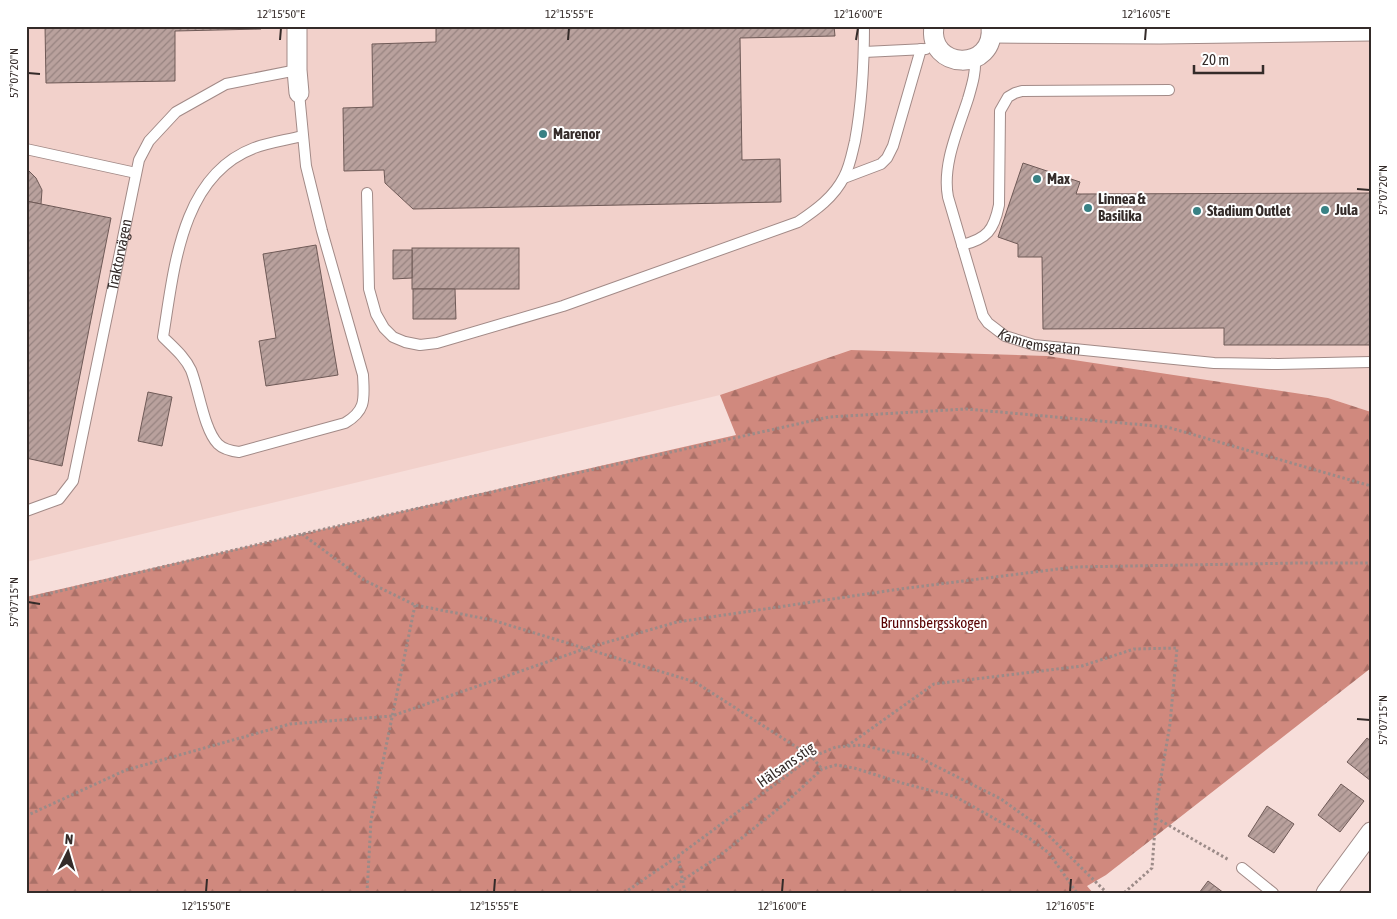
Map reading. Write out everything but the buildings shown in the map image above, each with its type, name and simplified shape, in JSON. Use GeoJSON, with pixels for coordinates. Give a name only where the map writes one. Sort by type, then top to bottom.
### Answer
{"type":"FeatureCollection","features":[{"type":"Feature","properties":{"kind":"street"},"geometry":{"type":"LineString","coordinates":[[297,26],[299,93]]}},
{"type":"Feature","properties":{"kind":"street"},"geometry":{"type":"LineString","coordinates":[[934,26],[934,39],[930,49],[955,60],[975,58],[984,52],[990,43],[992,30],[1371,31]]}},
{"type":"Feature","properties":{"kind":"street"},"geometry":{"type":"LineString","coordinates":[[1326,893],[1371,832]]}},
{"type":"Feature","properties":{"kind":"lane"},"geometry":{"type":"LineString","coordinates":[[367,193],[369,290],[376,314],[384,328],[393,336],[405,342],[420,345],[438,343],[563,306],[798,222],[818,209],[844,178],[851,162],[857,128],[864,52],[864,26]]}},
{"type":"Feature","properties":{"kind":"lane"},"geometry":{"type":"LineString","coordinates":[[844,178],[880,164],[887,158],[930,49],[864,52]]}},
{"type":"Feature","properties":{"kind":"lane","name":"Kamremsgatan"},"geometry":{"type":"LineString","coordinates":[[975,58],[974,77],[948,165],[946,185],[983,316],[994,329],[1005,336],[1034,345],[1214,363],[1371,362]]}},
{"type":"Feature","properties":{"kind":"lane","name":"Traktorvägen"},"geometry":{"type":"LineString","coordinates":[[26,511],[59,499],[73,481],[136,173],[139,160],[149,141],[176,112],[226,84],[297,70]]}},
{"type":"Feature","properties":{"kind":"lane"},"geometry":{"type":"LineString","coordinates":[[962,245],[982,239],[992,227],[997,215],[999,205],[1000,111],[1008,97],[1014,93],[1030,91],[1169,90]]}},
{"type":"Feature","properties":{"kind":"lane"},"geometry":{"type":"LineString","coordinates":[[299,93],[306,166],[322,231],[363,375],[364,396],[362,406],[355,417],[345,423],[239,452],[230,451],[219,445],[211,435],[191,370],[183,357],[163,338],[177,257],[186,224],[199,196],[213,176],[233,160],[254,148],[302,136]]}},
{"type":"Feature","properties":{"kind":"lane"},"geometry":{"type":"LineString","coordinates":[[26,149],[136,173]]}},
{"type":"Feature","properties":{"kind":"lane"},"geometry":{"type":"LineString","coordinates":[[1242,868],[1273,893]]}},
{"type":"Feature","properties":{"kind":"path"},"geometry":{"type":"LineString","coordinates":[[26,599],[302,534],[829,418],[966,409],[1167,427],[1371,486]]}},
{"type":"Feature","properties":{"kind":"path"},"geometry":{"type":"LineString","coordinates":[[302,534],[364,580],[415,605],[492,620],[694,682],[812,757],[822,769]]}},
{"type":"Feature","properties":{"kind":"path"},"geometry":{"type":"LineString","coordinates":[[26,816],[126,770],[290,724],[392,716],[587,648],[677,622],[900,589],[1074,567],[1371,563]]}},
{"type":"Feature","properties":{"kind":"path"},"geometry":{"type":"LineString","coordinates":[[368,893],[371,820],[415,605]]}},
{"type":"Feature","properties":{"kind":"path"},"geometry":{"type":"LineString","coordinates":[[847,746],[934,684],[1082,666],[1134,649],[1177,648],[1170,724],[1157,801],[1152,868],[1124,893]]}},
{"type":"Feature","properties":{"kind":"path","name":"Hälsans stig"},"geometry":{"type":"LineString","coordinates":[[624,893],[678,856],[812,757],[836,747],[862,745],[916,756],[1001,799],[1040,827],[1107,893]]}},
{"type":"Feature","properties":{"kind":"path"},"geometry":{"type":"LineString","coordinates":[[663,893],[718,857],[783,805],[822,769],[836,765],[854,768],[956,797],[1029,838],[1049,852],[1077,893]]}},
{"type":"Feature","properties":{"kind":"path"},"geometry":{"type":"LineString","coordinates":[[1156,818],[1242,868]]}},
{"type":"Feature","properties":{"kind":"path"},"geometry":{"type":"LineString","coordinates":[[678,856],[685,893]]}},
{"type":"Feature","properties":{"kind":"shaded area"},"geometry":{"type":"Polygon","coordinates":[[[26,26],[1371,26],[1371,412],[1328,398],[851,350],[720,395],[26,562],[26,26]]]}},
{"type":"Feature","properties":{"kind":"green space","name":"Brunnsbergsskogen"},"geometry":{"type":"Polygon","coordinates":[[[851,350],[1047,356],[1328,398],[1371,412],[1371,668],[1106,875],[1087,886],[1093,893],[26,893],[26,597],[736,435],[720,395],[851,350]]]}},
{"type":"Feature","properties":{"kind":"place","name":"Marenor"},"geometry":{"type":"Point","coordinates":[543,134]}},
{"type":"Feature","properties":{"kind":"place","name":"Max"},"geometry":{"type":"Point","coordinates":[1037,179]}},
{"type":"Feature","properties":{"kind":"place","name":"Linnea & Basilika"},"geometry":{"type":"Point","coordinates":[1088,208]}},
{"type":"Feature","properties":{"kind":"place","name":"Jula"},"geometry":{"type":"Point","coordinates":[1325,210]}},
{"type":"Feature","properties":{"kind":"place","name":"Stadium Outlet"},"geometry":{"type":"Point","coordinates":[1197,211]}}]}
